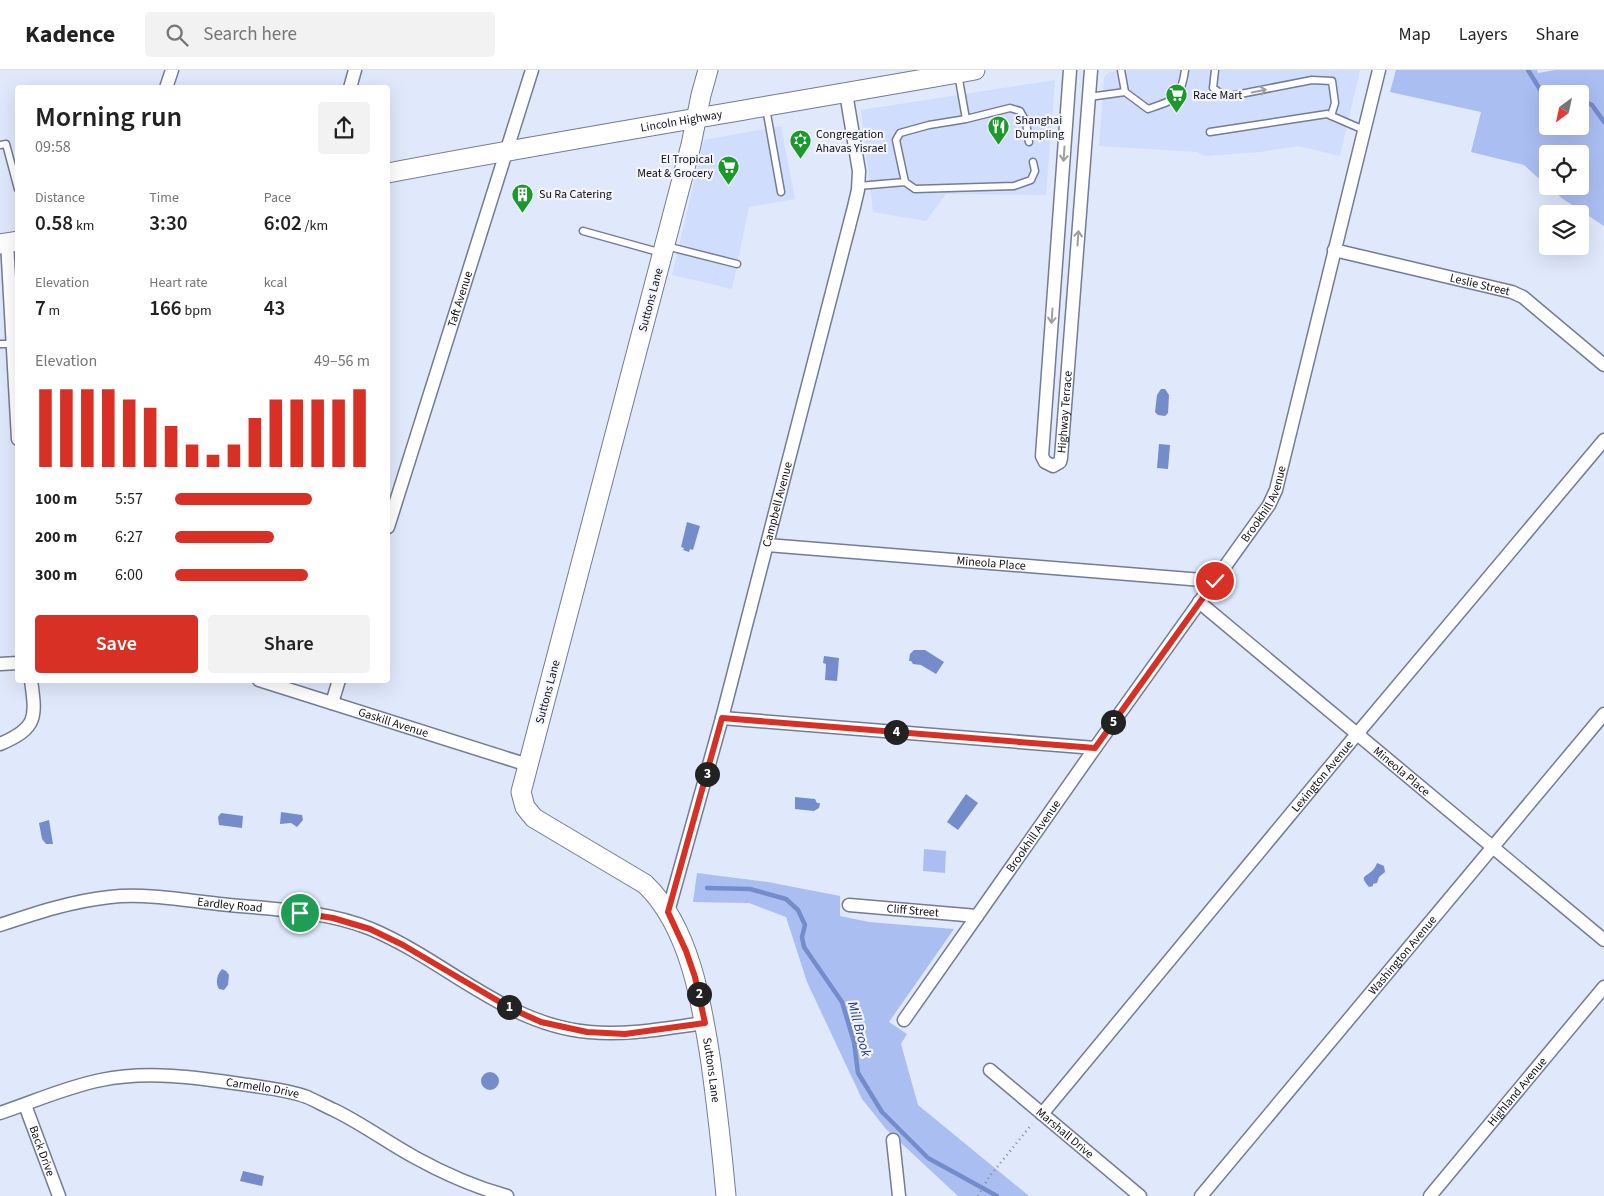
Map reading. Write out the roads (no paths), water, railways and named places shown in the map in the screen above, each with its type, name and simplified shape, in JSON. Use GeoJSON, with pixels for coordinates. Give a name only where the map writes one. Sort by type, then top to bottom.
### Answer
{"type":"FeatureCollection","features":[{"type":"Feature","properties":{"kind":"street"},"geometry":{"type":"LineString","coordinates":[[167,85],[172,70]]}},
{"type":"Feature","properties":{"kind":"street"},"geometry":{"type":"LineString","coordinates":[[351,85],[355,70]]}},
{"type":"Feature","properties":{"kind":"street","name":"Taft Avenue"},"geometry":{"type":"LineString","coordinates":[[390,521],[532,70]]}},
{"type":"Feature","properties":{"kind":"street","name":"Suttons Lane"},"geometry":{"type":"LineString","coordinates":[[708,70],[691,145],[521,792],[525,807],[534,818],[645,884],[658,896],[668,912],[686,951],[695,977],[705,1023],[715,1090],[726,1196]]}},
{"type":"Feature","properties":{"kind":"street","name":"Highway Terrace"},"geometry":{"type":"LineString","coordinates":[[1070,70],[1042,456],[1045,462],[1053,466],[1062,458],[1091,70]]}},
{"type":"Feature","properties":{"kind":"street","name":"Brookhill Avenue"},"geometry":{"type":"LineString","coordinates":[[904,1020],[1095,748],[1260,520],[1276,490],[1379,70]]}},
{"type":"Feature","properties":{"kind":"street","name":"Lincoln Highway"},"geometry":{"type":"LineString","coordinates":[[390,173],[507,150],[966,72]]}},
{"type":"Feature","properties":{"kind":"street","name":"Campbell Avenue"},"geometry":{"type":"LineString","coordinates":[[668,912],[722,718],[854,208],[859,171],[846,93]]}},
{"type":"Feature","properties":{"kind":"street"},"geometry":{"type":"LineString","coordinates":[[8,242],[13,271],[14,310],[6,344],[15,403]]}},
{"type":"Feature","properties":{"kind":"street","name":"Leslie Street"},"geometry":{"type":"LineString","coordinates":[[1334,250],[1512,292],[1523,297],[1604,365]]}},
{"type":"Feature","properties":{"kind":"street"},"geometry":{"type":"LineString","coordinates":[[1056,262],[1076,264]]}},
{"type":"Feature","properties":{"kind":"street","name":"Lexington Avenue"},"geometry":{"type":"LineString","coordinates":[[1042,1114],[1604,440]]}},
{"type":"Feature","properties":{"kind":"street","name":"Mineola Place"},"geometry":{"type":"LineString","coordinates":[[767,545],[1215,581]]}},
{"type":"Feature","properties":{"kind":"street","name":"Mineola Place"},"geometry":{"type":"LineString","coordinates":[[1199,602],[1604,940]]}},
{"type":"Feature","properties":{"kind":"street"},"geometry":{"type":"LineString","coordinates":[[0,664],[15,663]]}},
{"type":"Feature","properties":{"kind":"street"},"geometry":{"type":"LineString","coordinates":[[0,744],[25,731],[33,718],[35,711],[31,683]]}},
{"type":"Feature","properties":{"kind":"street","name":"Gaskill Avenue"},"geometry":{"type":"LineString","coordinates":[[269,683],[528,765]]}},
{"type":"Feature","properties":{"kind":"street"},"geometry":{"type":"LineString","coordinates":[[332,703],[338,683]]}},
{"type":"Feature","properties":{"kind":"street","name":"Washington Avenue"},"geometry":{"type":"LineString","coordinates":[[1201,1196],[1604,714]]}},
{"type":"Feature","properties":{"kind":"street"},"geometry":{"type":"LineString","coordinates":[[722,718],[1095,748]]}},
{"type":"Feature","properties":{"kind":"street","name":"Eardley Road"},"geometry":{"type":"LineString","coordinates":[[0,925],[48,909],[110,897],[155,897],[300,913],[333,918],[370,929],[403,945],[510,1008],[541,1022],[587,1032],[625,1034],[705,1023]]}},
{"type":"Feature","properties":{"kind":"street","name":"Cliff Street"},"geometry":{"type":"LineString","coordinates":[[849,905],[977,916]]}},
{"type":"Feature","properties":{"kind":"street","name":"Highland Avenue"},"geometry":{"type":"LineString","coordinates":[[1430,1196],[1604,987]]}},
{"type":"Feature","properties":{"kind":"street","name":"Marshall Drive"},"geometry":{"type":"LineString","coordinates":[[990,1070],[1140,1196]]}},
{"type":"Feature","properties":{"kind":"street","name":"Carmello Drive"},"geometry":{"type":"LineString","coordinates":[[0,1113],[75,1086],[129,1076],[160,1075],[281,1090],[306,1097],[336,1111],[446,1174],[507,1196]]}},
{"type":"Feature","properties":{"kind":"street","name":"Back Drive"},"geometry":{"type":"LineString","coordinates":[[25,1105],[59,1196]]}},
{"type":"Feature","properties":{"kind":"street"},"geometry":{"type":"LineString","coordinates":[[893,1140],[900,1196]]}},
{"type":"Feature","properties":{"kind":"lane"},"geometry":{"type":"LineString","coordinates":[[1121,70],[1125,92],[1148,109],[1168,102],[1182,90],[1185,70]]}},
{"type":"Feature","properties":{"kind":"lane"},"geometry":{"type":"LineString","coordinates":[[1215,70],[1213,88],[1223,95],[1230,96],[1312,80],[1332,81],[1335,103],[1331,116]]}},
{"type":"Feature","properties":{"kind":"lane"},"geometry":{"type":"LineString","coordinates":[[966,72],[966,119]]}},
{"type":"Feature","properties":{"kind":"lane"},"geometry":{"type":"LineString","coordinates":[[1088,97],[1125,92]]}},
{"type":"Feature","properties":{"kind":"lane"},"geometry":{"type":"LineString","coordinates":[[766,107],[781,192]]}},
{"type":"Feature","properties":{"kind":"lane"},"geometry":{"type":"LineString","coordinates":[[905,182],[896,140],[900,133],[1010,108],[1020,112],[1026,122],[1029,142]]}},
{"type":"Feature","properties":{"kind":"lane"},"geometry":{"type":"LineString","coordinates":[[1210,132],[1327,114],[1364,130]]}},
{"type":"Feature","properties":{"kind":"lane"},"geometry":{"type":"LineString","coordinates":[[0,145],[6,144],[15,178]]}},
{"type":"Feature","properties":{"kind":"lane"},"geometry":{"type":"LineString","coordinates":[[858,186],[905,182],[915,189],[1014,186],[1031,180],[1035,171],[1033,162]]}},
{"type":"Feature","properties":{"kind":"lane"},"geometry":{"type":"LineString","coordinates":[[583,231],[737,264]]}},
{"type":"Feature","properties":{"kind":"waterway"},"geometry":{"type":"LineString","coordinates":[[1528,70],[1539,88]]}},
{"type":"Feature","properties":{"kind":"waterway"},"geometry":{"type":"LineString","coordinates":[[1589,104],[1604,122]]}},
{"type":"Feature","properties":{"kind":"waterway","name":"Mill Brook"},"geometry":{"type":"LineString","coordinates":[[707,888],[750,889],[786,899],[798,910],[805,925],[802,937],[804,947],[842,1002],[854,1042],[858,1073],[882,1112],[928,1158],[997,1196]]}},
{"type":"Feature","properties":{"kind":"place","name":"Race Mart"},"geometry":{"type":"Point","coordinates":[1177,114]}},
{"type":"Feature","properties":{"kind":"place","name":"Shanghai Dumpling"},"geometry":{"type":"Point","coordinates":[999,146]}},
{"type":"Feature","properties":{"kind":"place","name":"Congregation Ahavas Yisrael"},"geometry":{"type":"Point","coordinates":[800,160]}},
{"type":"Feature","properties":{"kind":"place","name":"El Tropical Meat & Grocery"},"geometry":{"type":"Point","coordinates":[729,185]}},
{"type":"Feature","properties":{"kind":"place","name":"Su Ra Catering"},"geometry":{"type":"Point","coordinates":[523,213]}}]}
